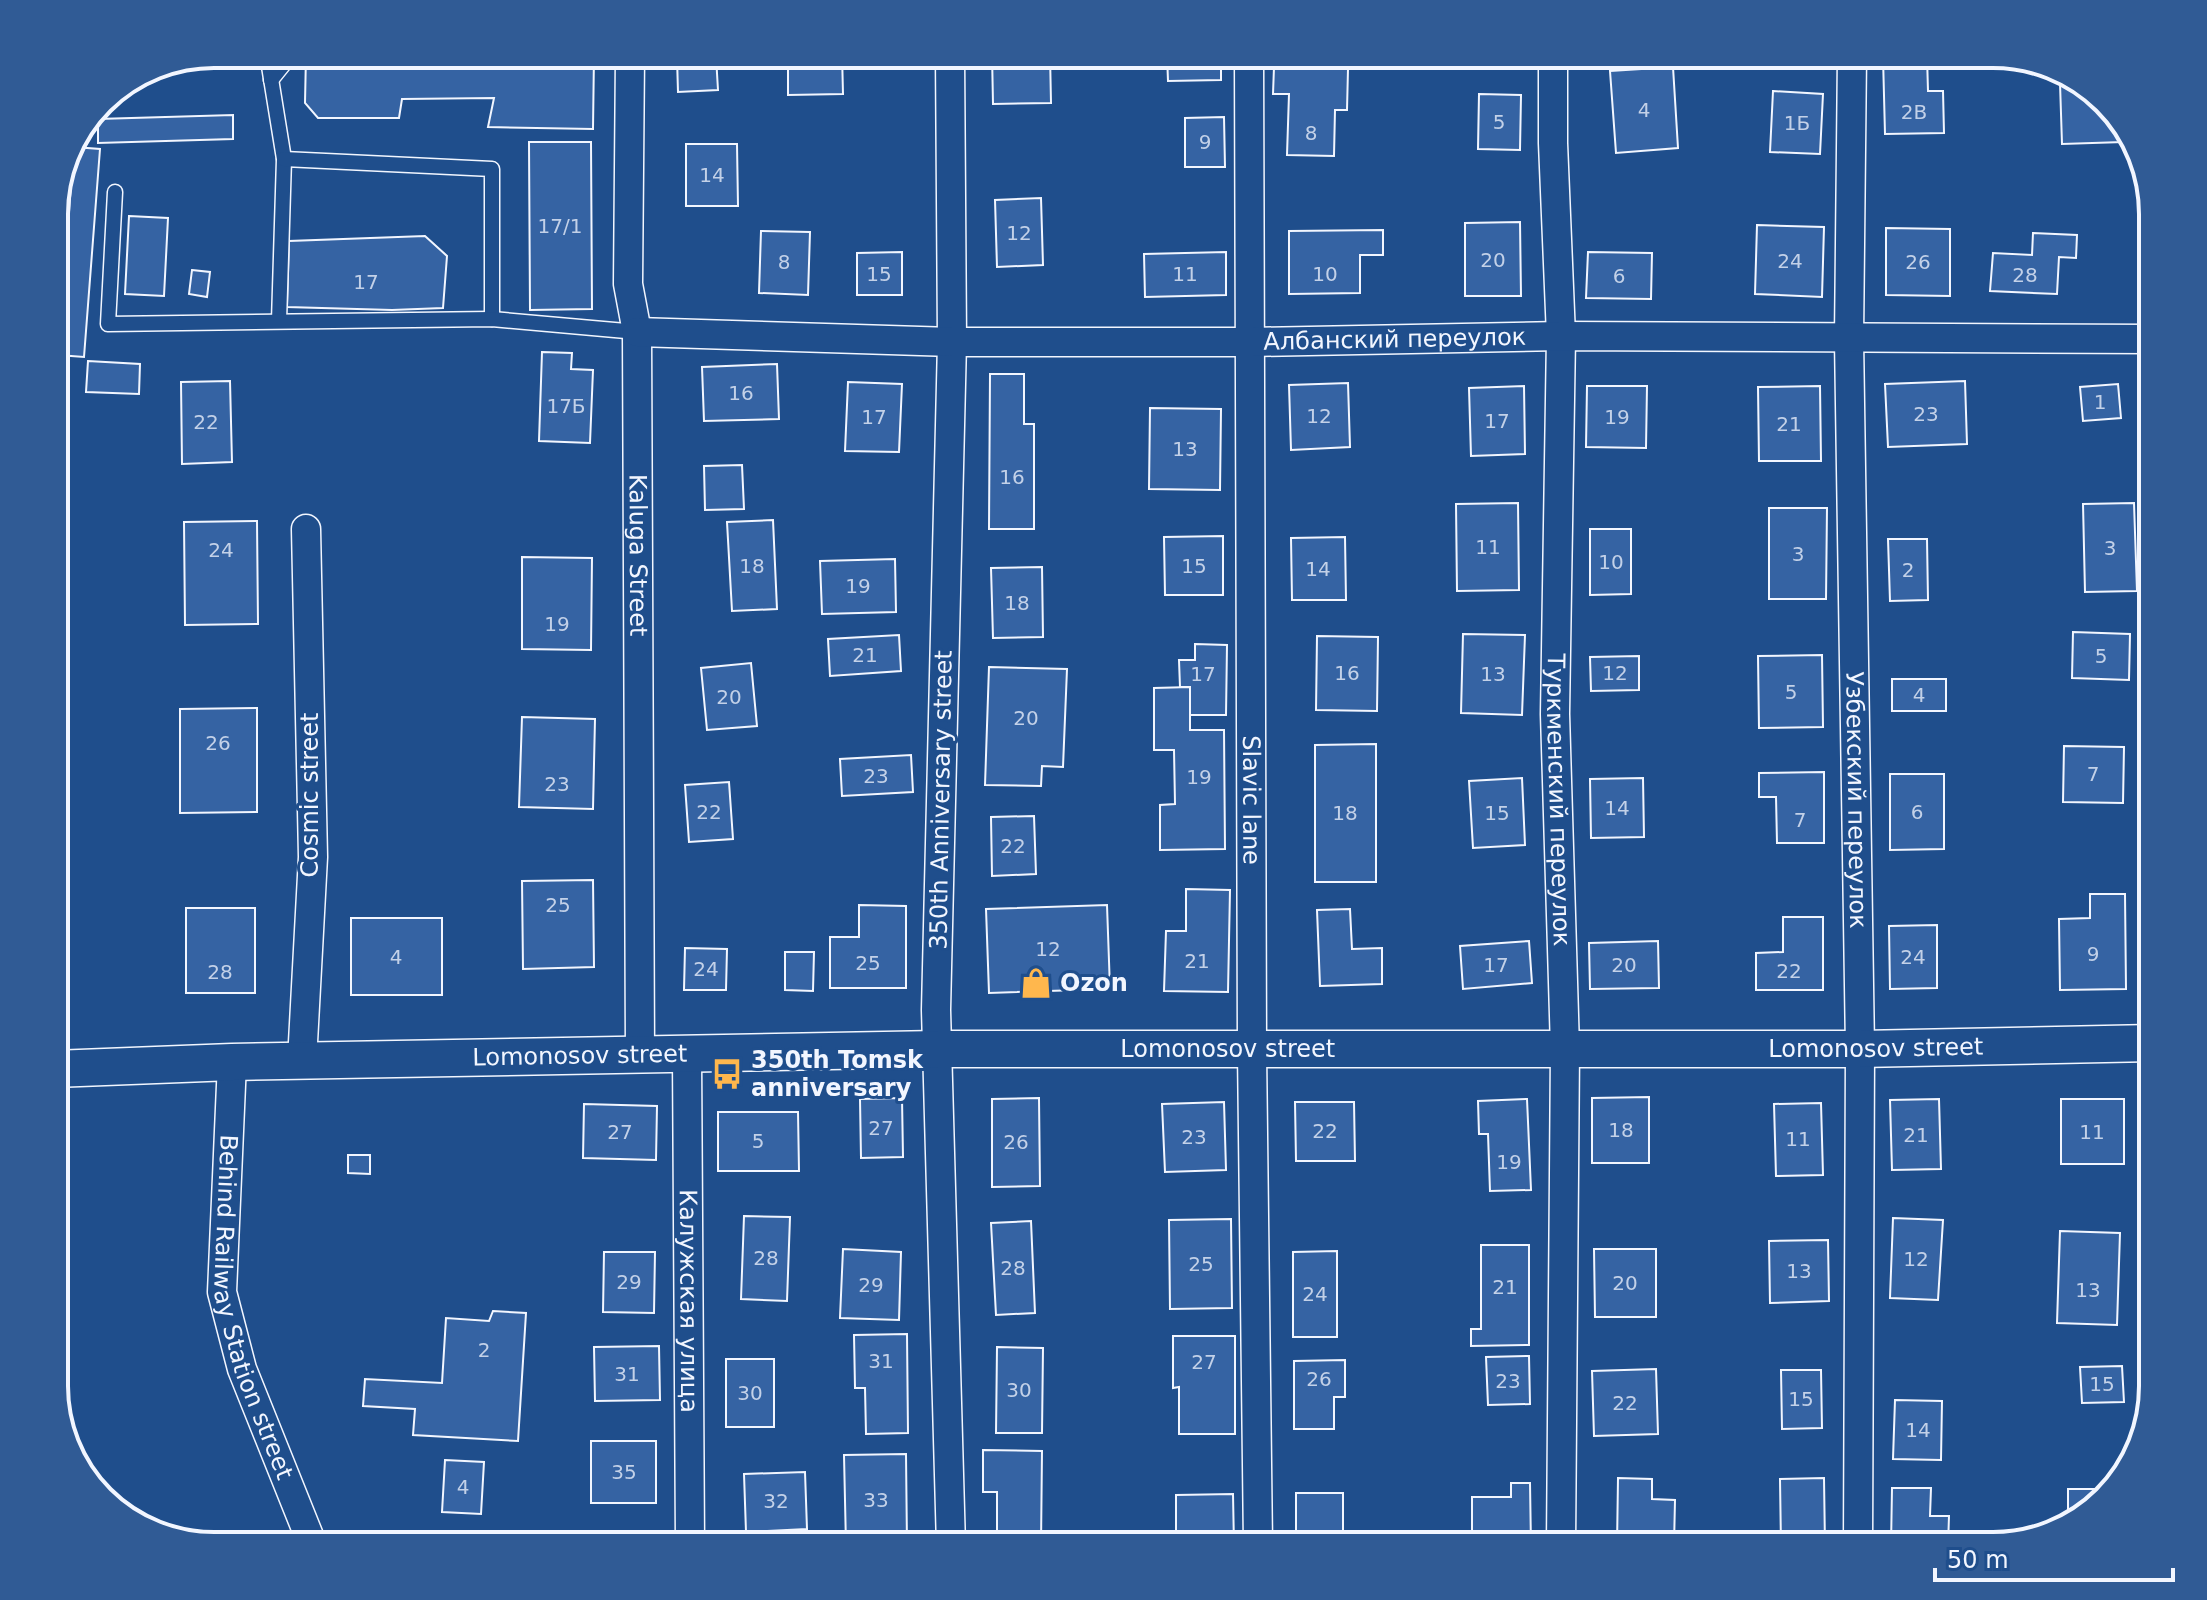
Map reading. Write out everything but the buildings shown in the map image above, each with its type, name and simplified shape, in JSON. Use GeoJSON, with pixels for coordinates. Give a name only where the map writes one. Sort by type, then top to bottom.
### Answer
{"type":"FeatureCollection","features":[{"type":"Feature","properties":{"kind":"street","name":"Kaluga Street"},"geometry":{"type":"LineString","coordinates":[[630,68],[628,284],[637,332],[640,1056]]}},
{"type":"Feature","properties":{"kind":"street","name":"350th Anniversary street"},"geometry":{"type":"LineString","coordinates":[[950,68],[952,342],[936,1010],[951,1532]]}},
{"type":"Feature","properties":{"kind":"street","name":"Slavic lane"},"geometry":{"type":"LineString","coordinates":[[1249,68],[1252,1051],[1258,1532]]}},
{"type":"Feature","properties":{"kind":"street","name":"Туркменский переулок"},"geometry":{"type":"LineString","coordinates":[[1553,68],[1561,336],[1555,714],[1565,1049],[1561,1532]]}},
{"type":"Feature","properties":{"kind":"street","name":"Узбекский переулок"},"geometry":{"type":"LineString","coordinates":[[1852,68],[1849,339],[1860,1049],[1858,1532]]}},
{"type":"Feature","properties":{"kind":"street","name":"Албанский переулок"},"geometry":{"type":"LineString","coordinates":[[637,332],[952,342],[1252,342],[1561,336],[2139,339]]}},
{"type":"Feature","properties":{"kind":"street","name":"Cosmic street"},"geometry":{"type":"LineString","coordinates":[[302,1061],[313,857],[306,529]]}},
{"type":"Feature","properties":{"kind":"street","name":"Lomonosov street"},"geometry":{"type":"LineString","coordinates":[[68,1068],[232,1062],[938,1049],[1860,1049],[2139,1043]]}},
{"type":"Feature","properties":{"kind":"street","name":"Калужская улица"},"geometry":{"type":"LineString","coordinates":[[687,1055],[690,1532]]}},
{"type":"Feature","properties":{"kind":"street","name":"Behind Railway Station street"},"geometry":{"type":"LineString","coordinates":[[232,1062],[222,1292],[242,1369],[307,1532]]}},
{"type":"Feature","properties":{"kind":"lane"},"geometry":{"type":"LineString","coordinates":[[269,68],[284,159],[279,321]]}},
{"type":"Feature","properties":{"kind":"lane"},"geometry":{"type":"LineString","coordinates":[[271,80],[281,68]]}},
{"type":"Feature","properties":{"kind":"lane"},"geometry":{"type":"LineString","coordinates":[[284,159],[492,169],[492,319]]}},
{"type":"Feature","properties":{"kind":"lane"},"geometry":{"type":"LineString","coordinates":[[115,192],[108,324],[492,319],[637,332]]}},
{"type":"Feature","properties":{"kind":"place","name":"Ozon"},"geometry":{"type":"Point","coordinates":[1036,983]}},
{"type":"Feature","properties":{"kind":"place","name":"350th Tomsk anniversary"},"geometry":{"type":"Point","coordinates":[727,1074]}}]}
